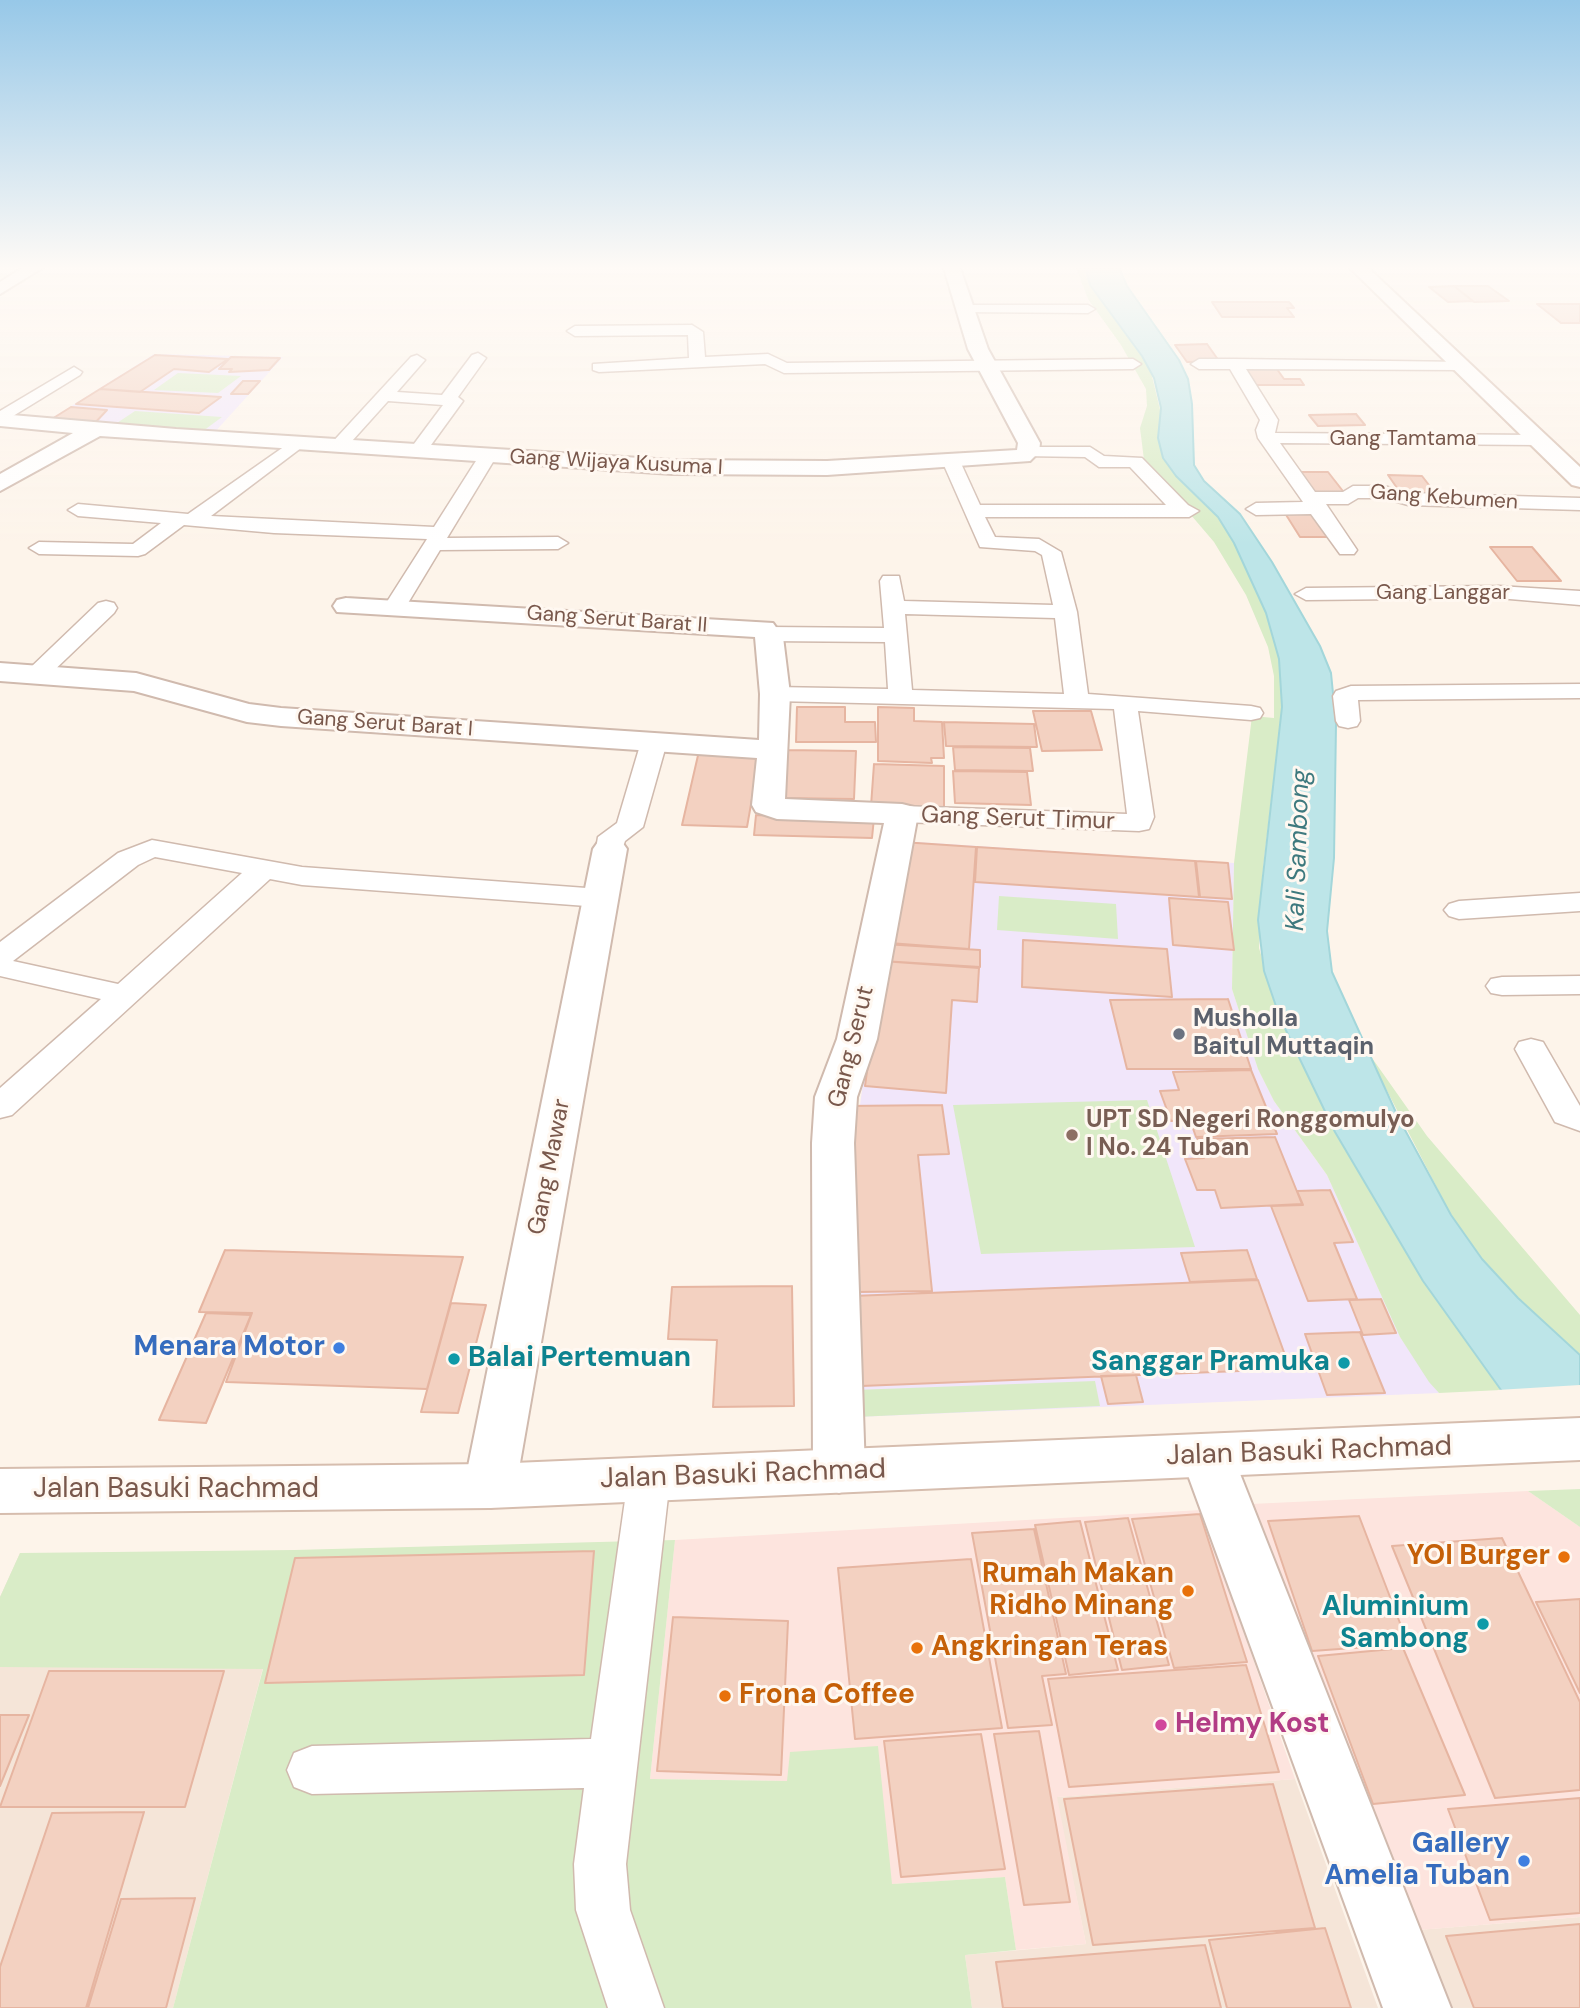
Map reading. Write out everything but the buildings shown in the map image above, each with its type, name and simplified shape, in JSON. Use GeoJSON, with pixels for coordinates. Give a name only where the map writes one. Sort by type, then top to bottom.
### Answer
{"type":"FeatureCollection","features":[{"type":"Feature","properties":{"kind":"street"},"geometry":{"type":"LineString","coordinates":[[984,359],[1029,443],[1028,452]]}},
{"type":"Feature","properties":{"kind":"street"},"geometry":{"type":"LineString","coordinates":[[1453,359],[1538,440],[1576,472]]}},
{"type":"Feature","properties":{"kind":"street","name":"Gang Wijaya Kusuma I"},"geometry":{"type":"LineString","coordinates":[[0,419],[92,430],[487,457],[754,469],[952,463],[1016,458],[1028,452]]}},
{"type":"Feature","properties":{"kind":"street"},"geometry":{"type":"LineString","coordinates":[[0,484],[92,430]]}},
{"type":"Feature","properties":{"kind":"street","name":"Gang Serut Barat II"},"geometry":{"type":"LineString","coordinates":[[346,606],[753,627],[768,634]]}},
{"type":"Feature","properties":{"kind":"street"},"geometry":{"type":"LineString","coordinates":[[768,634],[775,694],[768,800],[770,806],[902,814]]}},
{"type":"Feature","properties":{"kind":"street","name":"Gang Serut Barat I"},"geometry":{"type":"LineString","coordinates":[[0,673],[136,682],[247,713],[281,717],[773,750]]}},
{"type":"Feature","properties":{"kind":"street","name":"Gang Serut"},"geometry":{"type":"LineString","coordinates":[[839,1471],[833,1143],[836,1097],[857,1039],[902,814]]}},
{"type":"Feature","properties":{"kind":"street","name":"Gang Mawar"},"geometry":{"type":"LineString","coordinates":[[490,1486],[610,849]]}},
{"type":"Feature","properties":{"kind":"street","name":"Jalan Basuki Rachmad"},"geometry":{"type":"LineString","coordinates":[[0,1491],[490,1486],[1580,1439]]}},
{"type":"Feature","properties":{"kind":"street"},"geometry":{"type":"LineString","coordinates":[[1207,1456],[1417,2008]]}},
{"type":"Feature","properties":{"kind":"lane"},"geometry":{"type":"LineString","coordinates":[[448,399],[477,359]]}},
{"type":"Feature","properties":{"kind":"lane"},"geometry":{"type":"LineString","coordinates":[[598,367],[771,359],[780,367],[788,368],[1133,364]]}},
{"type":"Feature","properties":{"kind":"lane"},"geometry":{"type":"LineString","coordinates":[[337,447],[417,360]]}},
{"type":"Feature","properties":{"kind":"lane"},"geometry":{"type":"LineString","coordinates":[[1199,364],[1460,365]]}},
{"type":"Feature","properties":{"kind":"lane"},"geometry":{"type":"LineString","coordinates":[[1236,364],[1269,420],[1265,430],[1267,438],[1347,550]]}},
{"type":"Feature","properties":{"kind":"lane"},"geometry":{"type":"LineString","coordinates":[[0,419],[74,372]]}},
{"type":"Feature","properties":{"kind":"lane"},"geometry":{"type":"LineString","coordinates":[[384,396],[455,401],[417,452]]}},
{"type":"Feature","properties":{"kind":"lane"},"geometry":{"type":"LineString","coordinates":[[1311,422],[1323,438]]}},
{"type":"Feature","properties":{"kind":"lane","name":"Gang Tamtama"},"geometry":{"type":"LineString","coordinates":[[1267,438],[1538,440]]}},
{"type":"Feature","properties":{"kind":"lane"},"geometry":{"type":"LineString","coordinates":[[39,548],[138,550],[295,444]]}},
{"type":"Feature","properties":{"kind":"lane"},"geometry":{"type":"LineString","coordinates":[[972,511],[1186,511],[1135,462],[1100,461],[1090,452],[1028,452]]}},
{"type":"Feature","properties":{"kind":"lane"},"geometry":{"type":"LineString","coordinates":[[394,608],[487,457]]}},
{"type":"Feature","properties":{"kind":"lane"},"geometry":{"type":"LineString","coordinates":[[952,463],[987,544],[1035,545],[1049,550],[1058,569],[1066,612],[1077,701]]}},
{"type":"Feature","properties":{"kind":"lane","name":"Gang Kebumen"},"geometry":{"type":"LineString","coordinates":[[1256,509],[1348,498],[1353,492],[1388,492],[1408,499],[1580,504]]}},
{"type":"Feature","properties":{"kind":"lane"},"geometry":{"type":"LineString","coordinates":[[78,510],[437,539],[558,543]]}},
{"type":"Feature","properties":{"kind":"lane"},"geometry":{"type":"LineString","coordinates":[[891,581],[901,698]]}},
{"type":"Feature","properties":{"kind":"lane","name":"Gang Langgar"},"geometry":{"type":"LineString","coordinates":[[1306,594],[1498,592],[1580,598]]}},
{"type":"Feature","properties":{"kind":"lane"},"geometry":{"type":"LineString","coordinates":[[893,607],[1066,612]]}},
{"type":"Feature","properties":{"kind":"lane"},"geometry":{"type":"LineString","coordinates":[[37,674],[106,608]]}},
{"type":"Feature","properties":{"kind":"lane"},"geometry":{"type":"LineString","coordinates":[[768,634],[896,635]]}},
{"type":"Feature","properties":{"kind":"lane"},"geometry":{"type":"LineString","coordinates":[[1348,721],[1345,696],[1351,693],[1580,691]]}},
{"type":"Feature","properties":{"kind":"lane"},"geometry":{"type":"LineString","coordinates":[[775,694],[1077,701],[1251,713]]}},
{"type":"Feature","properties":{"kind":"lane","name":"Gang Serut Timur"},"geometry":{"type":"LineString","coordinates":[[902,814],[1139,823],[1141,817],[1125,703]]}},
{"type":"Feature","properties":{"kind":"lane"},"geometry":{"type":"LineString","coordinates":[[610,849],[612,837],[629,827],[654,742]]}},
{"type":"Feature","properties":{"kind":"lane"},"geometry":{"type":"LineString","coordinates":[[0,956],[141,850],[165,848],[262,870],[356,881],[600,898]]}},
{"type":"Feature","properties":{"kind":"lane"},"geometry":{"type":"LineString","coordinates":[[0,1107],[262,870]]}},
{"type":"Feature","properties":{"kind":"lane"},"geometry":{"type":"LineString","coordinates":[[1458,910],[1580,902]]}},
{"type":"Feature","properties":{"kind":"lane"},"geometry":{"type":"LineString","coordinates":[[0,967],[122,994]]}},
{"type":"Feature","properties":{"kind":"lane"},"geometry":{"type":"LineString","coordinates":[[1502,986],[1580,985]]}},
{"type":"Feature","properties":{"kind":"lane"},"geometry":{"type":"LineString","coordinates":[[1531,1049],[1567,1114],[1580,1120]]}},
{"type":"Feature","properties":{"kind":"lane"},"geometry":{"type":"LineString","coordinates":[[636,2008],[612,1939],[601,1896],[600,1864],[649,1479]]}},
{"type":"Feature","properties":{"kind":"lane"},"geometry":{"type":"LineString","coordinates":[[312,1770],[613,1763]]}},
{"type":"Feature","properties":{"kind":"shaded area"},"geometry":{"type":"Polygon","coordinates":[[[147,359],[281,359],[213,434],[46,422],[147,359]]]}},
{"type":"Feature","properties":{"kind":"shaded area","name":"UPT SD Negeri Ronggomulyo I No. 24 Tuban"},"geometry":{"type":"Polygon","coordinates":[[[902,841],[1234,863],[1232,989],[1258,1069],[1274,1101],[1327,1175],[1400,1337],[1439,1393],[856,1417],[844,1105],[860,1105],[880,961],[902,841]]]}},
{"type":"Feature","properties":{"kind":"shaded area"},"geometry":{"type":"Polygon","coordinates":[[[1528,1491],[1580,1527],[1580,1917],[1418,1930],[1251,1504],[1528,1491]]]}},
{"type":"Feature","properties":{"kind":"shaded area"},"geometry":{"type":"Polygon","coordinates":[[[1201,1510],[1295,1779],[1057,1797],[1086,1944],[1016,1950],[1005,1877],[892,1884],[788,1781],[650,1779],[675,1540],[1201,1510]]]}},
{"type":"Feature","properties":{"kind":"shaded area"},"geometry":{"type":"Polygon","coordinates":[[[20,1553],[69,1553],[263,1668],[173,2008],[0,2008],[0,1597],[20,1553]]]}},
{"type":"Feature","properties":{"kind":"shaded area"},"geometry":{"type":"Polygon","coordinates":[[[1295,1779],[1378,2008],[972,2008],[965,1955],[1086,1944],[1056,1797],[1295,1779]]]}},
{"type":"Feature","properties":{"kind":"shaded area"},"geometry":{"type":"Polygon","coordinates":[[[1580,1917],[1580,2008],[1449,2008],[1418,1930],[1580,1917]]]}},
{"type":"Feature","properties":{"kind":"green space"},"geometry":{"type":"Polygon","coordinates":[[[1129,359],[1143,359],[1150,368],[1176,476],[1218,517],[1234,543],[1266,613],[1279,659],[1282,707],[1263,868],[1259,948],[1280,1019],[1335,1132],[1423,1281],[1501,1390],[1439,1393],[1429,1382],[1400,1337],[1327,1175],[1274,1101],[1258,1069],[1232,989],[1234,863],[1252,716],[1274,718],[1274,676],[1268,647],[1246,595],[1214,542],[1144,460],[1140,428],[1147,406],[1146,389],[1129,359]]]}},
{"type":"Feature","properties":{"kind":"green space"},"geometry":{"type":"Polygon","coordinates":[[[178,373],[241,376],[218,393],[154,390],[178,373]]]}},
{"type":"Feature","properties":{"kind":"green space"},"geometry":{"type":"Polygon","coordinates":[[[135,411],[222,417],[203,431],[114,425],[135,411]]]}},
{"type":"Feature","properties":{"kind":"green space"},"geometry":{"type":"Polygon","coordinates":[[[999,896],[1116,904],[1118,939],[997,930],[999,896]]]}},
{"type":"Feature","properties":{"kind":"green space"},"geometry":{"type":"Polygon","coordinates":[[[1365,1048],[1427,1136],[1580,1315],[1580,1355],[1518,1298],[1482,1259],[1451,1215],[1365,1048]]]}},
{"type":"Feature","properties":{"kind":"green space"},"geometry":{"type":"Polygon","coordinates":[[[1147,1100],[1195,1247],[981,1254],[953,1105],[1147,1100]]]}},
{"type":"Feature","properties":{"kind":"green space"},"geometry":{"type":"Polygon","coordinates":[[[1095,1381],[1100,1406],[856,1417],[855,1390],[1095,1381]]]}},
{"type":"Feature","properties":{"kind":"green space"},"geometry":{"type":"Polygon","coordinates":[[[1580,1489],[1580,1527],[1528,1491],[1580,1489]]]}},
{"type":"Feature","properties":{"kind":"green space"},"geometry":{"type":"Polygon","coordinates":[[[675,1540],[650,1779],[787,1781],[790,1752],[878,1746],[892,1884],[1005,1877],[1016,1950],[965,1955],[972,2008],[173,2008],[263,1669],[0,1667],[0,1597],[20,1553],[294,1550],[675,1540]]]}},
{"type":"Feature","properties":{"kind":"water","name":"Kali Sambong"},"geometry":{"type":"Polygon","coordinates":[[[1143,359],[1178,359],[1188,379],[1192,404],[1194,465],[1204,481],[1240,514],[1272,562],[1320,646],[1331,673],[1336,724],[1334,858],[1327,931],[1332,972],[1399,1119],[1451,1215],[1482,1259],[1518,1298],[1580,1355],[1580,1469],[1501,1390],[1423,1281],[1335,1132],[1280,1018],[1264,971],[1258,920],[1282,707],[1279,659],[1266,613],[1234,543],[1218,517],[1176,476],[1163,458],[1158,438],[1161,408],[1154,378],[1143,359]]]}},
{"type":"Feature","properties":{"kind":"pier"},"geometry":{"type":"Polygon","coordinates":[[[1580,1385],[1580,1473],[1497,1390],[1580,1385]]]}},
{"type":"Feature","properties":{"kind":"place","name":"Musholla Baitul Muttaqin"},"geometry":{"type":"Point","coordinates":[1179,1034]}},
{"type":"Feature","properties":{"kind":"place","name":"UPT SD Negeri Ronggomulyo I No. 24 Tuban"},"geometry":{"type":"Point","coordinates":[1072,1135]}},
{"type":"Feature","properties":{"kind":"place","name":"Menara Motor"},"geometry":{"type":"Point","coordinates":[339,1348]}},
{"type":"Feature","properties":{"kind":"place","name":"Balai Pertemuan"},"geometry":{"type":"Point","coordinates":[454,1359]}},
{"type":"Feature","properties":{"kind":"place","name":"Sanggar Pramuka"},"geometry":{"type":"Point","coordinates":[1344,1363]}},
{"type":"Feature","properties":{"kind":"place","name":"YOI Burger"},"geometry":{"type":"Point","coordinates":[1564,1557]}},
{"type":"Feature","properties":{"kind":"place","name":"Rumah Makan Ridho Minang"},"geometry":{"type":"Point","coordinates":[1188,1591]}},
{"type":"Feature","properties":{"kind":"place","name":"Aluminium Sambong"},"geometry":{"type":"Point","coordinates":[1483,1624]}},
{"type":"Feature","properties":{"kind":"place","name":"Angkringan Teras"},"geometry":{"type":"Point","coordinates":[917,1648]}},
{"type":"Feature","properties":{"kind":"place","name":"Frona Coffee"},"geometry":{"type":"Point","coordinates":[725,1696]}},
{"type":"Feature","properties":{"kind":"place","name":"Helmy Kost"},"geometry":{"type":"Point","coordinates":[1161,1725]}},
{"type":"Feature","properties":{"kind":"place","name":"Gallery Amelia Tuban"},"geometry":{"type":"Point","coordinates":[1524,1861]}}]}
